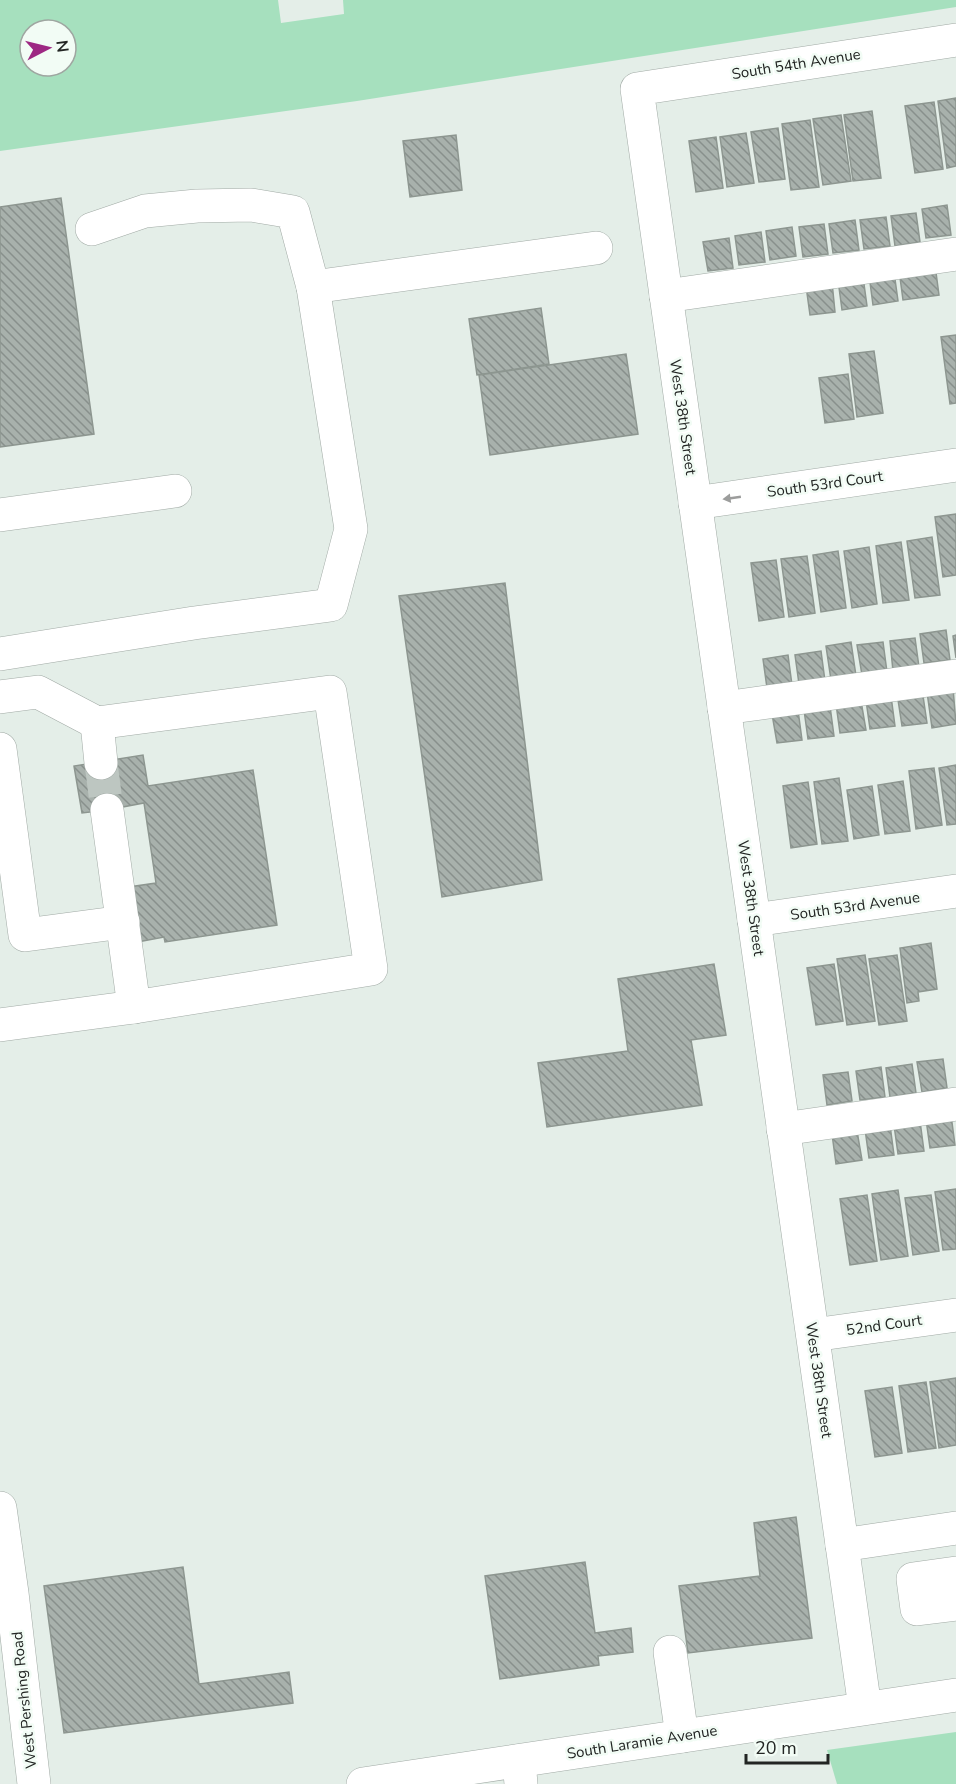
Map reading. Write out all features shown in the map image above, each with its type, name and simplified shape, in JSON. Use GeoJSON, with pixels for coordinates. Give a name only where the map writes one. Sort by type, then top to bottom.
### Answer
{"type":"FeatureCollection","features":[{"type":"Feature","properties":{"kind":"street","name":"South 54th Avenue"},"geometry":{"type":"LineString","coordinates":[[637,89],[956,40]]}},
{"type":"Feature","properties":{"kind":"street","name":"West 38th Street"},"geometry":{"type":"LineString","coordinates":[[637,89],[866,1708]]}},
{"type":"Feature","properties":{"kind":"street"},"geometry":{"type":"LineString","coordinates":[[0,654],[194,623],[331,605],[351,529],[313,287],[292,212],[251,205],[197,206],[146,211],[92,229]]}},
{"type":"Feature","properties":{"kind":"street"},"geometry":{"type":"LineString","coordinates":[[313,287],[596,248]]}},
{"type":"Feature","properties":{"kind":"street"},"geometry":{"type":"LineString","coordinates":[[666,296],[956,254]]}},
{"type":"Feature","properties":{"kind":"street","name":"South 53rd Court"},"geometry":{"type":"LineString","coordinates":[[695,503],[956,465]]}},
{"type":"Feature","properties":{"kind":"street"},"geometry":{"type":"LineString","coordinates":[[0,515],[175,491]]}},
{"type":"Feature","properties":{"kind":"street"},"geometry":{"type":"LineString","coordinates":[[724,708],[956,676]]}},
{"type":"Feature","properties":{"kind":"street"},"geometry":{"type":"LineString","coordinates":[[0,698],[38,693],[96,723],[330,692],[371,969],[134,1007],[0,1025]]}},
{"type":"Feature","properties":{"kind":"street"},"geometry":{"type":"LineString","coordinates":[[96,723],[101,763]]}},
{"type":"Feature","properties":{"kind":"street"},"geometry":{"type":"LineString","coordinates":[[0,749],[25,935],[123,922]]}},
{"type":"Feature","properties":{"kind":"street"},"geometry":{"type":"LineString","coordinates":[[107,810],[134,1007]]}},
{"type":"Feature","properties":{"kind":"street","name":"South 53rd Avenue"},"geometry":{"type":"LineString","coordinates":[[754,920],[956,891]]}},
{"type":"Feature","properties":{"kind":"street"},"geometry":{"type":"LineString","coordinates":[[783,1129],[956,1104]]}},
{"type":"Feature","properties":{"kind":"street","name":"52nd Court"},"geometry":{"type":"LineString","coordinates":[[813,1335],[956,1315]]}},
{"type":"Feature","properties":{"kind":"street","name":"West Pershing Road"},"geometry":{"type":"LineString","coordinates":[[0,1508],[34,1784]]}},
{"type":"Feature","properties":{"kind":"street"},"geometry":{"type":"LineString","coordinates":[[842,1545],[956,1528]]}},
{"type":"Feature","properties":{"kind":"street"},"geometry":{"type":"LineString","coordinates":[[956,1573],[913,1580],[917,1609],[956,1604]]}},
{"type":"Feature","properties":{"kind":"street"},"geometry":{"type":"LineString","coordinates":[[670,1653],[682,1736]]}},
{"type":"Feature","properties":{"kind":"street","name":"South Laramie Avenue"},"geometry":{"type":"LineString","coordinates":[[363,1784],[520,1772],[682,1736],[956,1695]]}},
{"type":"Feature","properties":{"kind":"green space"},"geometry":{"type":"Polygon","coordinates":[[[0,0],[278,0],[281,23],[344,14],[343,0],[956,0],[956,7],[357,101],[0,151],[0,0]]]}},
{"type":"Feature","properties":{"kind":"green space"},"geometry":{"type":"Polygon","coordinates":[[[956,1732],[956,1784],[837,1784],[827,1750],[956,1732]]]}},
{"type":"Feature","properties":{"kind":"building"},"geometry":{"type":"Polygon","coordinates":[[[956,98],[956,166],[947,168],[938,101],[956,98]]]}},
{"type":"Feature","properties":{"kind":"building"},"geometry":{"type":"Polygon","coordinates":[[[934,102],[943,169],[915,173],[905,106],[934,102]]]}},
{"type":"Feature","properties":{"kind":"building"},"geometry":{"type":"Polygon","coordinates":[[[872,111],[881,178],[853,181],[844,115],[872,111]]]}},
{"type":"Feature","properties":{"kind":"building"},"geometry":{"type":"Polygon","coordinates":[[[841,115],[851,181],[823,185],[813,119],[841,115]]]}},
{"type":"Feature","properties":{"kind":"building"},"geometry":{"type":"Polygon","coordinates":[[[810,120],[819,187],[791,190],[782,124],[810,120]]]}},
{"type":"Feature","properties":{"kind":"building"},"geometry":{"type":"Polygon","coordinates":[[[778,128],[785,179],[759,182],[751,132],[778,128]]]}},
{"type":"Feature","properties":{"kind":"building"},"geometry":{"type":"Polygon","coordinates":[[[746,133],[754,183],[727,187],[720,137],[746,133]]]}},
{"type":"Feature","properties":{"kind":"building"},"geometry":{"type":"Polygon","coordinates":[[[456,135],[462,190],[410,197],[403,141],[456,135]]]}},
{"type":"Feature","properties":{"kind":"building"},"geometry":{"type":"Polygon","coordinates":[[[716,137],[723,188],[696,192],[689,141],[716,137]]]}},
{"type":"Feature","properties":{"kind":"building"},"geometry":{"type":"Polygon","coordinates":[[[61,198],[94,434],[0,447],[0,207],[61,198]]]}},
{"type":"Feature","properties":{"kind":"building"},"geometry":{"type":"Polygon","coordinates":[[[947,205],[951,235],[926,238],[922,209],[947,205]]]}},
{"type":"Feature","properties":{"kind":"building"},"geometry":{"type":"Polygon","coordinates":[[[916,213],[920,242],[895,246],[891,216],[916,213]]]}},
{"type":"Feature","properties":{"kind":"building"},"geometry":{"type":"Polygon","coordinates":[[[886,217],[890,246],[864,249],[860,220],[886,217]]]}},
{"type":"Feature","properties":{"kind":"building"},"geometry":{"type":"Polygon","coordinates":[[[855,220],[859,250],[833,253],[829,224],[855,220]]]}},
{"type":"Feature","properties":{"kind":"building"},"geometry":{"type":"Polygon","coordinates":[[[824,224],[828,254],[803,257],[799,227],[824,224]]]}},
{"type":"Feature","properties":{"kind":"building"},"geometry":{"type":"Polygon","coordinates":[[[792,227],[796,256],[770,260],[766,231],[792,227]]]}},
{"type":"Feature","properties":{"kind":"building"},"geometry":{"type":"Polygon","coordinates":[[[761,232],[765,262],[739,265],[735,236],[761,232]]]}},
{"type":"Feature","properties":{"kind":"building"},"geometry":{"type":"Polygon","coordinates":[[[729,238],[733,268],[708,271],[703,242],[729,238]]]}},
{"type":"Feature","properties":{"kind":"building"},"geometry":{"type":"Polygon","coordinates":[[[935,265],[939,295],[903,300],[899,270],[935,265]]]}},
{"type":"Feature","properties":{"kind":"building"},"geometry":{"type":"Polygon","coordinates":[[[894,272],[898,301],[873,305],[869,275],[894,272]]]}},
{"type":"Feature","properties":{"kind":"building"},"geometry":{"type":"Polygon","coordinates":[[[863,277],[867,306],[842,310],[838,280],[863,277]]]}},
{"type":"Feature","properties":{"kind":"building"},"geometry":{"type":"Polygon","coordinates":[[[832,282],[835,312],[810,315],[806,286],[832,282]]]}},
{"type":"Feature","properties":{"kind":"building"},"geometry":{"type":"Polygon","coordinates":[[[541,308],[549,364],[477,375],[469,319],[541,308]]]}},
{"type":"Feature","properties":{"kind":"building"},"geometry":{"type":"Polygon","coordinates":[[[956,335],[956,403],[950,404],[941,337],[956,335]]]}},
{"type":"Feature","properties":{"kind":"building"},"geometry":{"type":"Polygon","coordinates":[[[874,351],[883,413],[857,417],[849,354],[874,351]]]}},
{"type":"Feature","properties":{"kind":"building"},"geometry":{"type":"Polygon","coordinates":[[[626,354],[638,434],[490,455],[479,375],[626,354]]]}},
{"type":"Feature","properties":{"kind":"building"},"geometry":{"type":"Polygon","coordinates":[[[848,374],[854,419],[825,423],[819,378],[848,374]]]}},
{"type":"Feature","properties":{"kind":"building"},"geometry":{"type":"Polygon","coordinates":[[[956,514],[956,575],[943,577],[935,517],[956,514]]]}},
{"type":"Feature","properties":{"kind":"building"},"geometry":{"type":"Polygon","coordinates":[[[932,537],[940,595],[915,598],[907,541],[932,537]]]}},
{"type":"Feature","properties":{"kind":"building"},"geometry":{"type":"Polygon","coordinates":[[[901,542],[909,600],[883,603],[876,546],[901,542]]]}},
{"type":"Feature","properties":{"kind":"building"},"geometry":{"type":"Polygon","coordinates":[[[869,547],[877,604],[852,608],[844,551],[869,547]]]}},
{"type":"Feature","properties":{"kind":"building"},"geometry":{"type":"Polygon","coordinates":[[[838,551],[846,608],[821,612],[813,555],[838,551]]]}},
{"type":"Feature","properties":{"kind":"building"},"geometry":{"type":"Polygon","coordinates":[[[807,556],[815,613],[789,617],[781,559],[807,556]]]}},
{"type":"Feature","properties":{"kind":"building"},"geometry":{"type":"Polygon","coordinates":[[[776,560],[784,617],[759,621],[751,563],[776,560]]]}},
{"type":"Feature","properties":{"kind":"building"},"geometry":{"type":"Polygon","coordinates":[[[505,583],[542,880],[442,897],[399,596],[505,583]]]}},
{"type":"Feature","properties":{"kind":"building"},"geometry":{"type":"Polygon","coordinates":[[[946,630],[950,660],[924,663],[920,634],[946,630]]]}},
{"type":"Feature","properties":{"kind":"building"},"geometry":{"type":"Polygon","coordinates":[[[956,635],[956,658],[953,636],[956,635]]]}},
{"type":"Feature","properties":{"kind":"building"},"geometry":{"type":"Polygon","coordinates":[[[915,638],[919,667],[893,671],[890,641],[915,638]]]}},
{"type":"Feature","properties":{"kind":"building"},"geometry":{"type":"Polygon","coordinates":[[[851,642],[856,676],[831,680],[826,646],[851,642]]]}},
{"type":"Feature","properties":{"kind":"building"},"geometry":{"type":"Polygon","coordinates":[[[883,642],[887,672],[862,675],[857,645],[883,642]]]}},
{"type":"Feature","properties":{"kind":"building"},"geometry":{"type":"Polygon","coordinates":[[[821,651],[825,681],[799,684],[795,655],[821,651]]]}},
{"type":"Feature","properties":{"kind":"building"},"geometry":{"type":"Polygon","coordinates":[[[788,655],[792,685],[767,688],[763,659],[788,655]]]}},
{"type":"Feature","properties":{"kind":"building"},"geometry":{"type":"Polygon","coordinates":[[[953,688],[956,724],[932,728],[927,692],[953,688]]]}},
{"type":"Feature","properties":{"kind":"building"},"geometry":{"type":"Polygon","coordinates":[[[922,689],[927,723],[902,726],[897,693],[922,689]]]}},
{"type":"Feature","properties":{"kind":"building"},"geometry":{"type":"Polygon","coordinates":[[[891,696],[895,726],[870,729],[866,700],[891,696]]]}},
{"type":"Feature","properties":{"kind":"building"},"geometry":{"type":"Polygon","coordinates":[[[861,701],[866,730],[840,733],[836,704],[861,701]]]}},
{"type":"Feature","properties":{"kind":"building"},"geometry":{"type":"Polygon","coordinates":[[[830,706],[834,736],[808,739],[804,710],[830,706]]]}},
{"type":"Feature","properties":{"kind":"building"},"geometry":{"type":"Polygon","coordinates":[[[798,710],[802,740],[777,743],[772,714],[798,710]]]}},
{"type":"Feature","properties":{"kind":"building"},"geometry":{"type":"Polygon","coordinates":[[[143,755],[148,786],[253,770],[277,925],[165,942],[164,937],[137,942],[129,887],[156,883],[144,803],[82,813],[74,766],[143,755]]]}},
{"type":"Feature","properties":{"kind":"building"},"geometry":{"type":"Polygon","coordinates":[[[956,765],[956,824],[947,825],[939,768],[956,765]]]}},
{"type":"Feature","properties":{"kind":"building"},"geometry":{"type":"Polygon","coordinates":[[[934,768],[942,825],[916,829],[909,771],[934,768]]]}},
{"type":"Feature","properties":{"kind":"building"},"geometry":{"type":"Polygon","coordinates":[[[839,778],[848,841],[822,844],[814,782],[839,778]]]}},
{"type":"Feature","properties":{"kind":"building"},"geometry":{"type":"Polygon","coordinates":[[[903,781],[910,831],[885,834],[878,785],[903,781]]]}},
{"type":"Feature","properties":{"kind":"building"},"geometry":{"type":"Polygon","coordinates":[[[808,782],[817,844],[791,848],[783,786],[808,782]]]}},
{"type":"Feature","properties":{"kind":"building"},"geometry":{"type":"Polygon","coordinates":[[[872,786],[879,835],[854,839],[847,790],[872,786]]]}},
{"type":"Feature","properties":{"kind":"building"},"geometry":{"type":"Polygon","coordinates":[[[931,943],[937,989],[918,992],[919,1001],[907,1003],[900,948],[931,943]]]}},
{"type":"Feature","properties":{"kind":"building"},"geometry":{"type":"Polygon","coordinates":[[[865,955],[875,1021],[847,1025],[837,959],[865,955]]]}},
{"type":"Feature","properties":{"kind":"building"},"geometry":{"type":"Polygon","coordinates":[[[897,955],[907,1021],[879,1025],[869,959],[897,955]]]}},
{"type":"Feature","properties":{"kind":"building"},"geometry":{"type":"Polygon","coordinates":[[[714,964],[726,1035],[691,1040],[702,1105],[547,1127],[538,1063],[628,1051],[618,979],[714,964]]]}},
{"type":"Feature","properties":{"kind":"building"},"geometry":{"type":"Polygon","coordinates":[[[834,964],[843,1021],[816,1025],[807,968],[834,964]]]}},
{"type":"Feature","properties":{"kind":"building"},"geometry":{"type":"Polygon","coordinates":[[[943,1059],[947,1088],[922,1092],[917,1062],[943,1059]]]}},
{"type":"Feature","properties":{"kind":"building"},"geometry":{"type":"Polygon","coordinates":[[[912,1064],[916,1093],[890,1097],[886,1068],[912,1064]]]}},
{"type":"Feature","properties":{"kind":"building"},"geometry":{"type":"Polygon","coordinates":[[[881,1067],[885,1097],[860,1100],[856,1071],[881,1067]]]}},
{"type":"Feature","properties":{"kind":"building"},"geometry":{"type":"Polygon","coordinates":[[[848,1072],[852,1101],[827,1105],[823,1075],[848,1072]]]}},
{"type":"Feature","properties":{"kind":"building"},"geometry":{"type":"Polygon","coordinates":[[[951,1115],[955,1145],[930,1148],[926,1119],[951,1115]]]}},
{"type":"Feature","properties":{"kind":"building"},"geometry":{"type":"Polygon","coordinates":[[[920,1121],[924,1151],[898,1154],[894,1125],[920,1121]]]}},
{"type":"Feature","properties":{"kind":"building"},"geometry":{"type":"Polygon","coordinates":[[[890,1125],[894,1155],[869,1158],[865,1129],[890,1125]]]}},
{"type":"Feature","properties":{"kind":"building"},"geometry":{"type":"Polygon","coordinates":[[[857,1131],[862,1160],[836,1164],[832,1134],[857,1131]]]}},
{"type":"Feature","properties":{"kind":"building"},"geometry":{"type":"Polygon","coordinates":[[[956,1189],[956,1249],[943,1250],[935,1192],[956,1189]]]}},
{"type":"Feature","properties":{"kind":"building"},"geometry":{"type":"Polygon","coordinates":[[[898,1190],[908,1256],[881,1260],[872,1194],[898,1190]]]}},
{"type":"Feature","properties":{"kind":"building"},"geometry":{"type":"Polygon","coordinates":[[[867,1195],[877,1261],[850,1265],[840,1199],[867,1195]]]}},
{"type":"Feature","properties":{"kind":"building"},"geometry":{"type":"Polygon","coordinates":[[[931,1195],[939,1251],[913,1255],[905,1198],[931,1195]]]}},
{"type":"Feature","properties":{"kind":"building"},"geometry":{"type":"Polygon","coordinates":[[[956,1378],[956,1445],[939,1448],[930,1382],[956,1378]]]}},
{"type":"Feature","properties":{"kind":"building"},"geometry":{"type":"Polygon","coordinates":[[[926,1382],[936,1448],[908,1452],[899,1386],[926,1382]]]}},
{"type":"Feature","properties":{"kind":"building"},"geometry":{"type":"Polygon","coordinates":[[[892,1387],[902,1453],[875,1457],[865,1391],[892,1387]]]}},
{"type":"Feature","properties":{"kind":"building"},"geometry":{"type":"Polygon","coordinates":[[[796,1517],[812,1638],[688,1653],[679,1586],[760,1576],[754,1523],[796,1517]]]}},
{"type":"Feature","properties":{"kind":"building"},"geometry":{"type":"Polygon","coordinates":[[[585,1562],[595,1633],[631,1628],[633,1652],[598,1656],[599,1665],[500,1679],[485,1576],[585,1562]]]}},
{"type":"Feature","properties":{"kind":"building"},"geometry":{"type":"Polygon","coordinates":[[[183,1567],[199,1684],[289,1672],[293,1703],[64,1733],[44,1586],[183,1567]]]}},
{"type":"Feature","properties":{"kind":"tunnel"},"geometry":{"type":"LineString","coordinates":[[101,763],[107,810]]}}]}
